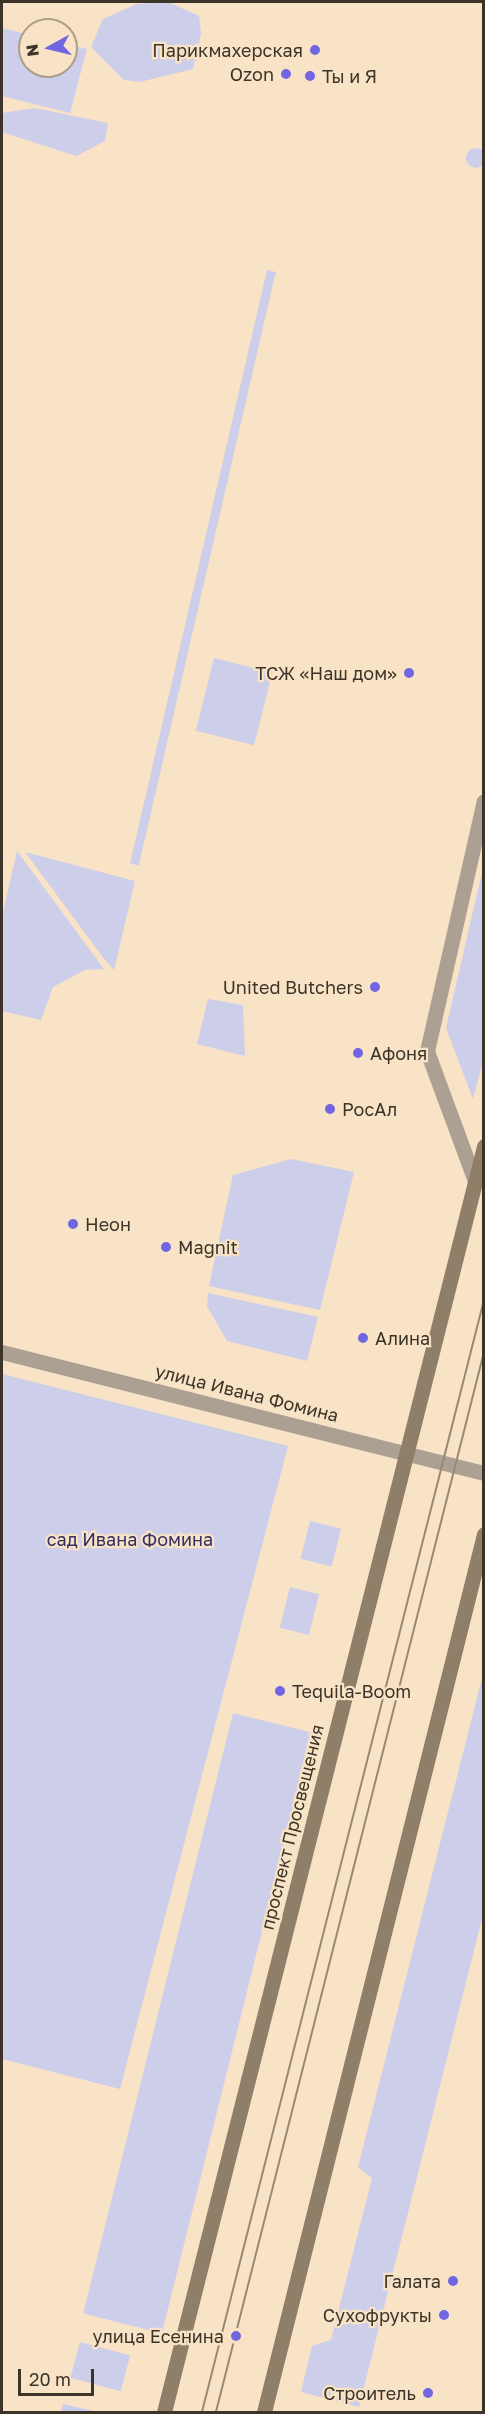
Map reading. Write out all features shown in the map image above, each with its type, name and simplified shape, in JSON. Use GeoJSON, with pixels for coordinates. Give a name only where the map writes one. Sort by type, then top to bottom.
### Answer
{"type":"FeatureCollection","features":[{"type":"Feature","properties":{"kind":"main road","name":"проспект Просвещения"},"geometry":{"type":"LineString","coordinates":[[164,2412],[483,1146]]}},
{"type":"Feature","properties":{"kind":"main road"},"geometry":{"type":"LineString","coordinates":[[264,2412],[483,1534]]}},
{"type":"Feature","properties":{"kind":"street"},"geometry":{"type":"LineString","coordinates":[[475,1181],[427,1051],[483,801]]}},
{"type":"Feature","properties":{"kind":"street","name":"улица Ивана Фомина"},"geometry":{"type":"LineString","coordinates":[[2,1352],[483,1473]]}},
{"type":"Feature","properties":{"kind":"green space"},"geometry":{"type":"Polygon","coordinates":[[[168,2],[199,16],[201,34],[193,69],[140,82],[124,80],[91,47],[103,19],[137,4],[168,2]]]}},
{"type":"Feature","properties":{"kind":"green space"},"geometry":{"type":"Polygon","coordinates":[[[2,28],[18,32],[18,78],[78,78],[78,47],[87,49],[70,113],[2,96],[2,28]]]}},
{"type":"Feature","properties":{"kind":"green space"},"geometry":{"type":"Polygon","coordinates":[[[35,108],[108,123],[105,141],[76,156],[2,132],[2,113],[35,108]]]}},
{"type":"Feature","properties":{"kind":"green space"},"geometry":{"type":"Polygon","coordinates":[[[476,148],[483,151],[486,158],[483,165],[476,168],[469,165],[466,158],[469,151],[476,148]]]}},
{"type":"Feature","properties":{"kind":"green space"},"geometry":{"type":"Polygon","coordinates":[[[267,270],[276,272],[139,865],[130,863],[267,270]]]}},
{"type":"Feature","properties":{"kind":"green space"},"geometry":{"type":"Polygon","coordinates":[[[214,658],[272,673],[254,745],[196,731],[214,658]]]}},
{"type":"Feature","properties":{"kind":"green space"},"geometry":{"type":"Polygon","coordinates":[[[17,851],[104,969],[85,970],[53,987],[41,1020],[2,1011],[2,917],[17,851]]]}},
{"type":"Feature","properties":{"kind":"green space"},"geometry":{"type":"Polygon","coordinates":[[[25,852],[135,881],[114,970],[105,960],[25,852]]]}},
{"type":"Feature","properties":{"kind":"green space"},"geometry":{"type":"Polygon","coordinates":[[[483,868],[484,1057],[473,1099],[446,1028],[483,868]]]}},
{"type":"Feature","properties":{"kind":"green space"},"geometry":{"type":"Polygon","coordinates":[[[208,999],[243,1005],[245,1056],[197,1044],[208,999]]]}},
{"type":"Feature","properties":{"kind":"green space"},"geometry":{"type":"Polygon","coordinates":[[[291,1159],[354,1172],[320,1310],[209,1286],[233,1175],[291,1159]]]}},
{"type":"Feature","properties":{"kind":"green space"},"geometry":{"type":"Polygon","coordinates":[[[208,1293],[318,1317],[307,1361],[227,1341],[207,1306],[208,1293]]]}},
{"type":"Feature","properties":{"kind":"green space","name":"сад Ивана Фомина"},"geometry":{"type":"Polygon","coordinates":[[[2,1374],[288,1446],[120,2089],[2,2059],[2,1374]]]}},
{"type":"Feature","properties":{"kind":"green space"},"geometry":{"type":"Polygon","coordinates":[[[310,1521],[341,1529],[332,1567],[301,1559],[310,1521]]]}},
{"type":"Feature","properties":{"kind":"green space"},"geometry":{"type":"Polygon","coordinates":[[[290,1587],[319,1594],[309,1635],[280,1628],[290,1587]]]}},
{"type":"Feature","properties":{"kind":"green space"},"geometry":{"type":"Polygon","coordinates":[[[483,1674],[483,1915],[359,2407],[301,2392],[312,2346],[331,2340],[372,2178],[358,2167],[483,1674]]]}},
{"type":"Feature","properties":{"kind":"green space"},"geometry":{"type":"Polygon","coordinates":[[[233,1713],[312,1733],[162,2333],[83,2314],[233,1713]]]}},
{"type":"Feature","properties":{"kind":"green space"},"geometry":{"type":"Polygon","coordinates":[[[80,2342],[130,2355],[121,2391],[70,2378],[80,2342]]]}},
{"type":"Feature","properties":{"kind":"green space"},"geometry":{"type":"Polygon","coordinates":[[[63,2404],[98,2412],[61,2412],[63,2404]]]}},
{"type":"Feature","properties":{"kind":"tram line"},"geometry":{"type":"LineString","coordinates":[[202,2412],[484,1300]]}},
{"type":"Feature","properties":{"kind":"tram line"},"geometry":{"type":"LineString","coordinates":[[216,2412],[484,1352]]}},
{"type":"Feature","properties":{"kind":"place","name":"Парикмахерская"},"geometry":{"type":"Point","coordinates":[315,50]}},
{"type":"Feature","properties":{"kind":"place","name":"Ozon"},"geometry":{"type":"Point","coordinates":[286,74]}},
{"type":"Feature","properties":{"kind":"place","name":"Ты и Я"},"geometry":{"type":"Point","coordinates":[310,76]}},
{"type":"Feature","properties":{"kind":"place","name":"ТСЖ «Наш дом»"},"geometry":{"type":"Point","coordinates":[409,673]}},
{"type":"Feature","properties":{"kind":"place","name":"United Butchers"},"geometry":{"type":"Point","coordinates":[375,987]}},
{"type":"Feature","properties":{"kind":"place","name":"Афоня"},"geometry":{"type":"Point","coordinates":[358,1053]}},
{"type":"Feature","properties":{"kind":"place","name":"РосАл"},"geometry":{"type":"Point","coordinates":[330,1109]}},
{"type":"Feature","properties":{"kind":"place","name":"Неон"},"geometry":{"type":"Point","coordinates":[73,1224]}},
{"type":"Feature","properties":{"kind":"place","name":"Magnit"},"geometry":{"type":"Point","coordinates":[166,1247]}},
{"type":"Feature","properties":{"kind":"place","name":"Алина"},"geometry":{"type":"Point","coordinates":[363,1338]}},
{"type":"Feature","properties":{"kind":"place","name":"Tequila-Boom"},"geometry":{"type":"Point","coordinates":[280,1691]}},
{"type":"Feature","properties":{"kind":"place","name":"Галата"},"geometry":{"type":"Point","coordinates":[453,2281]}},
{"type":"Feature","properties":{"kind":"place","name":"Сухофрукты"},"geometry":{"type":"Point","coordinates":[444,2315]}},
{"type":"Feature","properties":{"kind":"place","name":"улица Есенина"},"geometry":{"type":"Point","coordinates":[236,2336]}},
{"type":"Feature","properties":{"kind":"place","name":"Строитель"},"geometry":{"type":"Point","coordinates":[428,2393]}}]}
